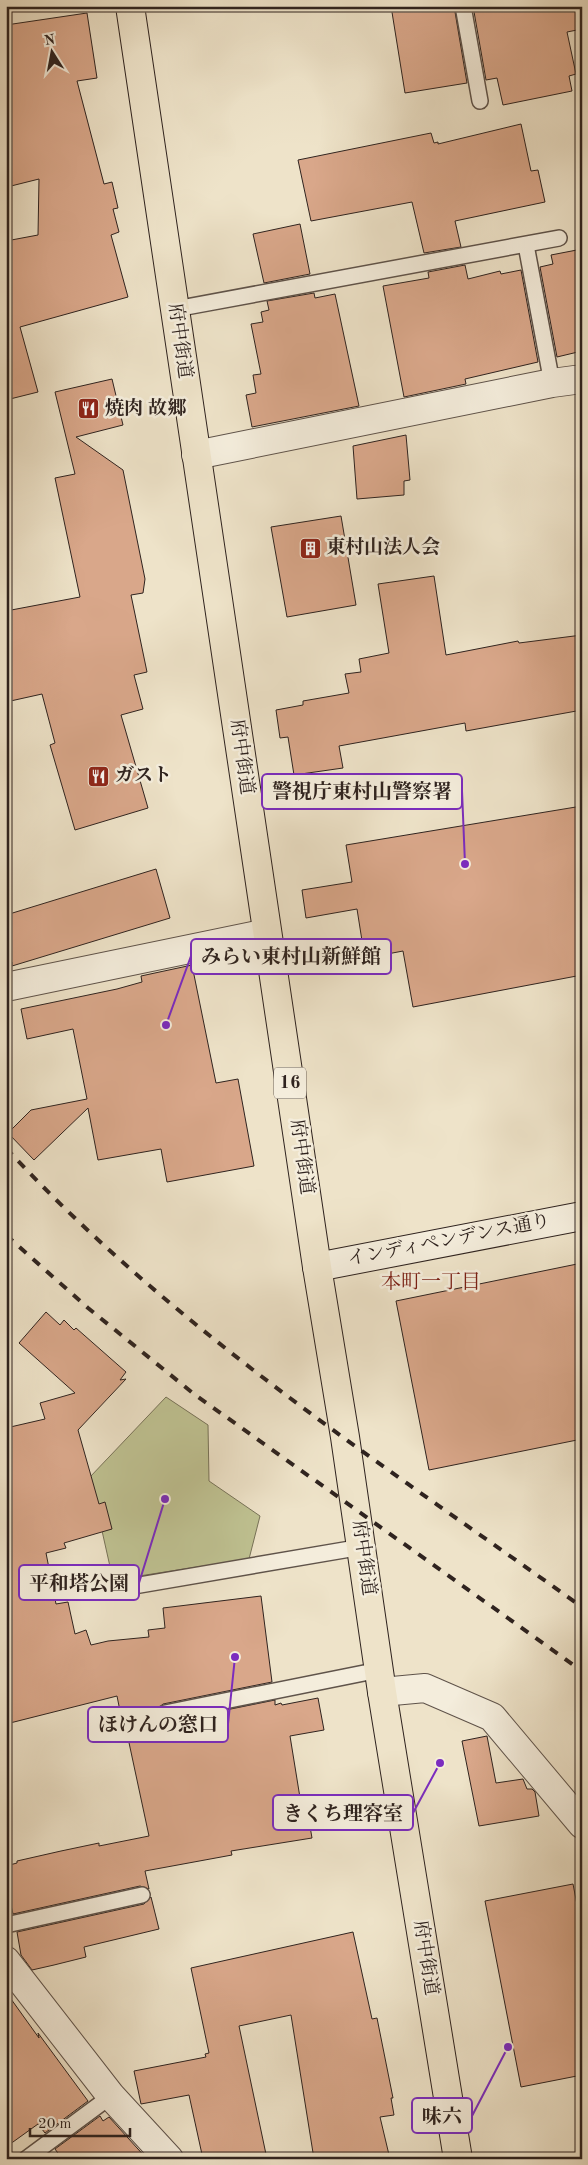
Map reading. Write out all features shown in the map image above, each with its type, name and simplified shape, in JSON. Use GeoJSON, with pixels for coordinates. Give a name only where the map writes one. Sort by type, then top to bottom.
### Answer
{"type":"FeatureCollection","features":[{"type":"Feature","properties":{"kind":"main road","name":"府中街道"},"geometry":{"type":"LineString","coordinates":[[130,6],[317,1267],[458,2159]]}},
{"type":"Feature","properties":{"kind":"street"},"geometry":{"type":"LineString","coordinates":[[196,455],[552,383],[582,379]]}},
{"type":"Feature","properties":{"kind":"street"},"geometry":{"type":"LineString","coordinates":[[6,987],[267,933]]}},
{"type":"Feature","properties":{"kind":"street","name":"インディペンデンス通り"},"geometry":{"type":"LineString","coordinates":[[317,1267],[582,1216]]}},
{"type":"Feature","properties":{"kind":"street"},"geometry":{"type":"LineString","coordinates":[[381,1681],[426,1688],[492,1717],[582,1824]]}},
{"type":"Feature","properties":{"kind":"street"},"geometry":{"type":"LineString","coordinates":[[6,1961],[112,2096],[169,2159]]}},
{"type":"Feature","properties":{"kind":"lane"},"geometry":{"type":"LineString","coordinates":[[463,6],[480,101]]}},
{"type":"Feature","properties":{"kind":"lane"},"geometry":{"type":"LineString","coordinates":[[175,309],[526,246],[559,238]]}},
{"type":"Feature","properties":{"kind":"lane"},"geometry":{"type":"LineString","coordinates":[[526,246],[552,383]]}},
{"type":"Feature","properties":{"kind":"lane"},"geometry":{"type":"LineString","coordinates":[[99,1592],[362,1547]]}},
{"type":"Feature","properties":{"kind":"lane"},"geometry":{"type":"LineString","coordinates":[[164,1713],[381,1681]]}},
{"type":"Feature","properties":{"kind":"lane"},"geometry":{"type":"LineString","coordinates":[[6,1925],[142,1895]]}},
{"type":"Feature","properties":{"kind":"lane"},"geometry":{"type":"LineString","coordinates":[[26,2159],[112,2096]]}},
{"type":"Feature","properties":{"kind":"green space"},"geometry":{"type":"Polygon","coordinates":[[[166,1397],[208,1425],[209,1481],[260,1516],[249,1559],[113,1580],[90,1477],[166,1397]]]}},
{"type":"Feature","properties":{"kind":"building"},"geometry":{"type":"Polygon","coordinates":[[[391,6],[454,6],[467,83],[405,93],[391,6]]]}},
{"type":"Feature","properties":{"kind":"building"},"geometry":{"type":"Polygon","coordinates":[[[473,6],[582,6],[582,29],[567,32],[576,74],[569,76],[572,91],[503,105],[497,78],[486,80],[473,6]]]}},
{"type":"Feature","properties":{"kind":"building"},"geometry":{"type":"Polygon","coordinates":[[[87,13],[97,78],[77,81],[104,184],[112,182],[118,208],[113,209],[119,232],[111,235],[128,297],[20,327],[38,392],[6,400],[6,241],[38,235],[39,179],[11,186],[6,167],[6,25],[87,13]]]}},
{"type":"Feature","properties":{"kind":"building"},"geometry":{"type":"Polygon","coordinates":[[[521,124],[531,171],[538,170],[545,202],[455,221],[461,247],[424,253],[412,202],[311,221],[298,160],[431,133],[434,143],[438,142],[438,144],[521,124]]]}},
{"type":"Feature","properties":{"kind":"building"},"geometry":{"type":"Polygon","coordinates":[[[300,224],[310,274],[264,283],[253,234],[300,224]]]}},
{"type":"Feature","properties":{"kind":"building"},"geometry":{"type":"Polygon","coordinates":[[[582,249],[582,351],[557,357],[540,267],[553,264],[551,255],[582,249]]]}},
{"type":"Feature","properties":{"kind":"building"},"geometry":{"type":"Polygon","coordinates":[[[465,265],[468,279],[500,271],[501,274],[521,270],[538,362],[465,379],[466,384],[404,397],[383,286],[429,278],[428,272],[465,265]]]}},
{"type":"Feature","properties":{"kind":"building"},"geometry":{"type":"Polygon","coordinates":[[[314,293],[315,298],[335,294],[359,406],[252,427],[246,395],[256,393],[253,375],[261,374],[251,324],[263,322],[261,312],[269,310],[267,301],[314,293]]]}},
{"type":"Feature","properties":{"kind":"building"},"geometry":{"type":"Polygon","coordinates":[[[112,379],[123,425],[76,437],[123,470],[145,579],[143,593],[131,595],[147,672],[134,675],[143,709],[121,715],[148,808],[75,830],[50,745],[55,743],[42,694],[6,702],[6,611],[80,597],[55,478],[75,474],[55,392],[112,379]]]}},
{"type":"Feature","properties":{"kind":"building"},"geometry":{"type":"Polygon","coordinates":[[[406,435],[410,480],[404,481],[404,495],[357,499],[353,446],[406,435]]]}},
{"type":"Feature","properties":{"kind":"building","name":"東村山法人会"},"geometry":{"type":"Polygon","coordinates":[[[341,516],[356,605],[287,617],[271,527],[341,516]]]}},
{"type":"Feature","properties":{"kind":"building"},"geometry":{"type":"Polygon","coordinates":[[[434,576],[446,655],[518,641],[519,643],[582,635],[582,710],[466,731],[465,723],[339,746],[343,768],[294,775],[288,737],[280,738],[276,710],[303,705],[303,701],[349,693],[345,674],[361,672],[359,659],[389,653],[378,584],[434,576]]]}},
{"type":"Feature","properties":{"kind":"building"},"geometry":{"type":"Polygon","coordinates":[[[582,806],[582,975],[413,1007],[403,951],[382,955],[380,944],[363,947],[357,909],[306,918],[302,890],[352,882],[346,845],[582,806]]]}},
{"type":"Feature","properties":{"kind":"building"},"geometry":{"type":"Polygon","coordinates":[[[156,869],[170,918],[12,966],[12,962],[6,964],[6,915],[156,869]]]}},
{"type":"Feature","properties":{"kind":"building"},"geometry":{"type":"Polygon","coordinates":[[[192,965],[216,1083],[238,1079],[254,1166],[167,1182],[161,1149],[98,1160],[88,1108],[34,1160],[8,1133],[31,1110],[87,1099],[73,1029],[27,1039],[21,1009],[117,989],[142,982],[141,976],[192,965]]]}},
{"type":"Feature","properties":{"kind":"building"},"geometry":{"type":"Polygon","coordinates":[[[582,1263],[582,1439],[429,1470],[396,1301],[582,1263]]]}},
{"type":"Feature","properties":{"kind":"building"},"geometry":{"type":"Polygon","coordinates":[[[46,1312],[60,1325],[64,1320],[74,1330],[76,1328],[126,1372],[120,1380],[126,1379],[78,1430],[99,1504],[105,1502],[112,1529],[64,1543],[66,1548],[46,1553],[56,1604],[68,1602],[75,1634],[86,1630],[91,1645],[108,1641],[149,1637],[148,1630],[165,1628],[163,1608],[261,1596],[272,1682],[163,1704],[156,1710],[156,1715],[162,1722],[167,1722],[275,1700],[275,1705],[281,1703],[282,1705],[318,1698],[324,1730],[290,1736],[302,1810],[307,1809],[312,1838],[231,1851],[232,1855],[145,1871],[149,1889],[140,1886],[13,1914],[6,1883],[6,1866],[17,1863],[17,1861],[99,1843],[99,1846],[149,1836],[122,1710],[120,1711],[117,1696],[6,1724],[6,1428],[45,1419],[40,1403],[75,1393],[19,1343],[46,1312]]]}},
{"type":"Feature","properties":{"kind":"building"},"geometry":{"type":"Polygon","coordinates":[[[487,1736],[496,1783],[523,1779],[527,1789],[532,1789],[535,1792],[539,1816],[479,1826],[462,1741],[487,1736]]]}},
{"type":"Feature","properties":{"kind":"building"},"geometry":{"type":"Polygon","coordinates":[[[573,1884],[578,1910],[582,1910],[582,2075],[521,2087],[485,1901],[573,1884]]]}},
{"type":"Feature","properties":{"kind":"building"},"geometry":{"type":"Polygon","coordinates":[[[151,1897],[159,1929],[84,1947],[86,1957],[32,1970],[21,1955],[17,1932],[144,1904],[151,1897]]]}},
{"type":"Feature","properties":{"kind":"building"},"geometry":{"type":"Polygon","coordinates":[[[353,1932],[372,2019],[377,2018],[393,2098],[391,2098],[394,2115],[380,2117],[390,2159],[314,2159],[291,2015],[239,2026],[267,2159],[203,2159],[189,2095],[141,2104],[134,2071],[206,2057],[205,2054],[209,2053],[191,1968],[353,1932]]]}},
{"type":"Feature","properties":{"kind":"building"},"geometry":{"type":"Polygon","coordinates":[[[6,1992],[88,2101],[45,2133],[38,2124],[6,2147],[6,1992]]]}},
{"type":"Feature","properties":{"kind":"building"},"geometry":{"type":"Polygon","coordinates":[[[100,2116],[103,2121],[109,2117],[147,2159],[62,2159],[55,2149],[100,2116]]]}},
{"type":"Feature","properties":{"kind":"railway"},"geometry":{"type":"LineString","coordinates":[[6,1148],[70,1214],[138,1276],[209,1335],[356,1447],[582,1607]]}},
{"type":"Feature","properties":{"kind":"railway"},"geometry":{"type":"LineString","coordinates":[[6,1235],[88,1308],[194,1394],[582,1671]]}},
{"type":"Feature","properties":{"kind":"place","name":"焼肉 故郷"},"geometry":{"type":"Point","coordinates":[89,409]}},
{"type":"Feature","properties":{"kind":"place","name":"東村山法人会"},"geometry":{"type":"Point","coordinates":[310,548]}},
{"type":"Feature","properties":{"kind":"place","name":"ガスト"},"geometry":{"type":"Point","coordinates":[99,776]}},
{"type":"Feature","properties":{"kind":"place","name":"警視庁東村山警察署"},"geometry":{"type":"Point","coordinates":[465,864]}},
{"type":"Feature","properties":{"kind":"place","name":"みらい東村山新鮮館"},"geometry":{"type":"Point","coordinates":[166,1025]}},
{"type":"Feature","properties":{"kind":"place","name":"平和塔公園"},"geometry":{"type":"Point","coordinates":[165,1499]}},
{"type":"Feature","properties":{"kind":"place","name":"ほけんの窓口"},"geometry":{"type":"Point","coordinates":[235,1657]}},
{"type":"Feature","properties":{"kind":"place","name":"きくち理容室"},"geometry":{"type":"Point","coordinates":[440,1763]}},
{"type":"Feature","properties":{"kind":"place","name":"味六"},"geometry":{"type":"Point","coordinates":[508,2047]}},
{"type":"Feature","properties":{"kind":"district","name":"本町一丁目"},"geometry":{"type":"Point","coordinates":[431,1283]}}]}
